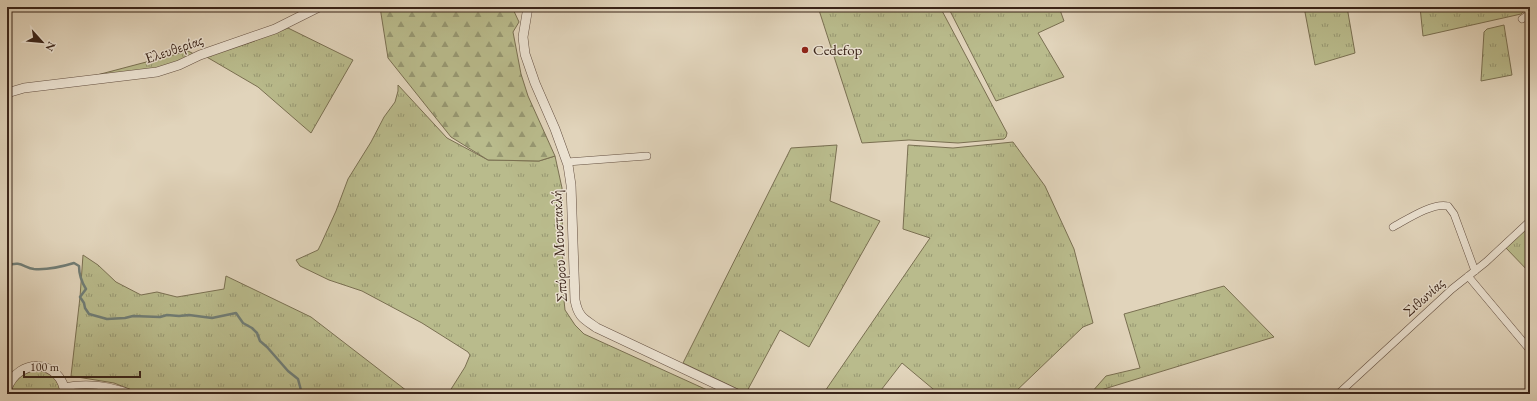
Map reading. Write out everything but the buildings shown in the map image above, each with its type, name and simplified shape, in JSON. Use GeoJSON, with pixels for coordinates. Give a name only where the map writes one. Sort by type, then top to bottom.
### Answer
{"type":"FeatureCollection","features":[{"type":"Feature","properties":{"kind":"street","name":"Ελευθερίας"},"geometry":{"type":"LineString","coordinates":[[7,93],[24,88],[157,72],[200,55],[275,29],[319,7]]}},
{"type":"Feature","properties":{"kind":"street","name":"Σπύρου Μουστακλή"},"geometry":{"type":"LineString","coordinates":[[528,7],[523,37],[525,54],[535,83],[558,134],[567,162],[570,185],[576,309],[581,317],[597,328],[737,394]]}},
{"type":"Feature","properties":{"kind":"street"},"geometry":{"type":"LineString","coordinates":[[1522,19],[1530,14]]}},
{"type":"Feature","properties":{"kind":"street"},"geometry":{"type":"LineString","coordinates":[[567,162],[647,156]]}},
{"type":"Feature","properties":{"kind":"street"},"geometry":{"type":"LineString","coordinates":[[1393,227],[1432,208],[1442,205],[1448,206],[1454,216],[1475,271]]}},
{"type":"Feature","properties":{"kind":"street","name":"Σιθωνίας"},"geometry":{"type":"LineString","coordinates":[[1338,394],[1432,307],[1530,222]]}},
{"type":"Feature","properties":{"kind":"street"},"geometry":{"type":"LineString","coordinates":[[1468,276],[1530,350]]}},
{"type":"Feature","properties":{"kind":"street"},"geometry":{"type":"LineString","coordinates":[[7,389],[13,377],[18,372],[24,368],[33,366],[43,367],[52,371],[59,378],[64,390],[81,384],[98,384],[132,394]]}},
{"type":"Feature","properties":{"kind":"green space"},"geometry":{"type":"Polygon","coordinates":[[[380,7],[512,7],[519,22],[513,32],[521,74],[528,96],[555,156],[539,161],[488,160],[451,137],[388,58],[380,7]]]}},
{"type":"Feature","properties":{"kind":"green space"},"geometry":{"type":"Polygon","coordinates":[[[818,7],[940,7],[1007,133],[1006,137],[1004,139],[958,143],[909,140],[862,143],[818,7]]]}},
{"type":"Feature","properties":{"kind":"green space"},"geometry":{"type":"Polygon","coordinates":[[[948,7],[1065,7],[1060,10],[1064,21],[1038,33],[1064,77],[996,101],[948,7]]]}},
{"type":"Feature","properties":{"kind":"green space"},"geometry":{"type":"Polygon","coordinates":[[[1304,7],[1347,7],[1355,53],[1315,65],[1304,7]]]}},
{"type":"Feature","properties":{"kind":"green space"},"geometry":{"type":"Polygon","coordinates":[[[1420,7],[1528,8],[1521,14],[1423,36],[1420,7]]]}},
{"type":"Feature","properties":{"kind":"green space"},"geometry":{"type":"Polygon","coordinates":[[[1504,25],[1512,75],[1481,81],[1484,32],[1487,29],[1504,25]]]}},
{"type":"Feature","properties":{"kind":"green space"},"geometry":{"type":"Polygon","coordinates":[[[288,28],[353,60],[311,133],[258,87],[205,56],[251,42],[288,28]]]}},
{"type":"Feature","properties":{"kind":"green space"},"geometry":{"type":"Polygon","coordinates":[[[188,51],[194,54],[172,64],[145,71],[78,80],[188,51]]]}},
{"type":"Feature","properties":{"kind":"green space"},"geometry":{"type":"Polygon","coordinates":[[[398,85],[447,138],[488,160],[539,161],[555,156],[562,188],[563,291],[565,310],[575,325],[584,334],[716,394],[448,394],[465,367],[470,355],[468,352],[422,323],[362,291],[329,280],[300,266],[296,260],[318,250],[336,211],[348,179],[371,142],[384,117],[395,102],[398,85]]]}},
{"type":"Feature","properties":{"kind":"green space"},"geometry":{"type":"Polygon","coordinates":[[[1013,142],[1045,186],[1074,249],[1093,323],[1083,327],[1013,394],[939,394],[902,363],[878,394],[823,394],[930,238],[903,229],[908,145],[953,148],[1013,142]]]}},
{"type":"Feature","properties":{"kind":"green space"},"geometry":{"type":"Polygon","coordinates":[[[837,145],[830,201],[880,221],[809,347],[780,330],[746,393],[683,363],[791,148],[837,145]]]}},
{"type":"Feature","properties":{"kind":"green space"},"geometry":{"type":"Polygon","coordinates":[[[1530,225],[1530,273],[1506,248],[1530,225]]]}},
{"type":"Feature","properties":{"kind":"green space"},"geometry":{"type":"Polygon","coordinates":[[[83,255],[98,265],[116,282],[141,295],[157,292],[177,297],[224,289],[226,276],[311,317],[407,391],[415,394],[142,394],[114,383],[71,376],[83,255]]]}},
{"type":"Feature","properties":{"kind":"green space"},"geometry":{"type":"Polygon","coordinates":[[[1224,286],[1274,337],[1091,393],[1106,376],[1140,368],[1124,314],[1224,286]]]}},
{"type":"Feature","properties":{"kind":"green space"},"geometry":{"type":"Polygon","coordinates":[[[36,369],[47,373],[56,380],[61,394],[10,394],[16,378],[36,369]]]}},
{"type":"Feature","properties":{"kind":"waterway"},"geometry":{"type":"LineString","coordinates":[[7,266],[19,264],[34,269],[44,269],[74,263],[79,266],[79,272],[86,289],[80,297],[85,308],[89,314],[107,319],[133,316],[160,317],[167,315],[189,315],[212,318],[236,313],[243,323],[257,333],[260,341],[288,371],[298,379],[302,394]]}},
{"type":"Feature","properties":{"kind":"place","name":"Cedefop"},"geometry":{"type":"Point","coordinates":[805,50]}}]}
